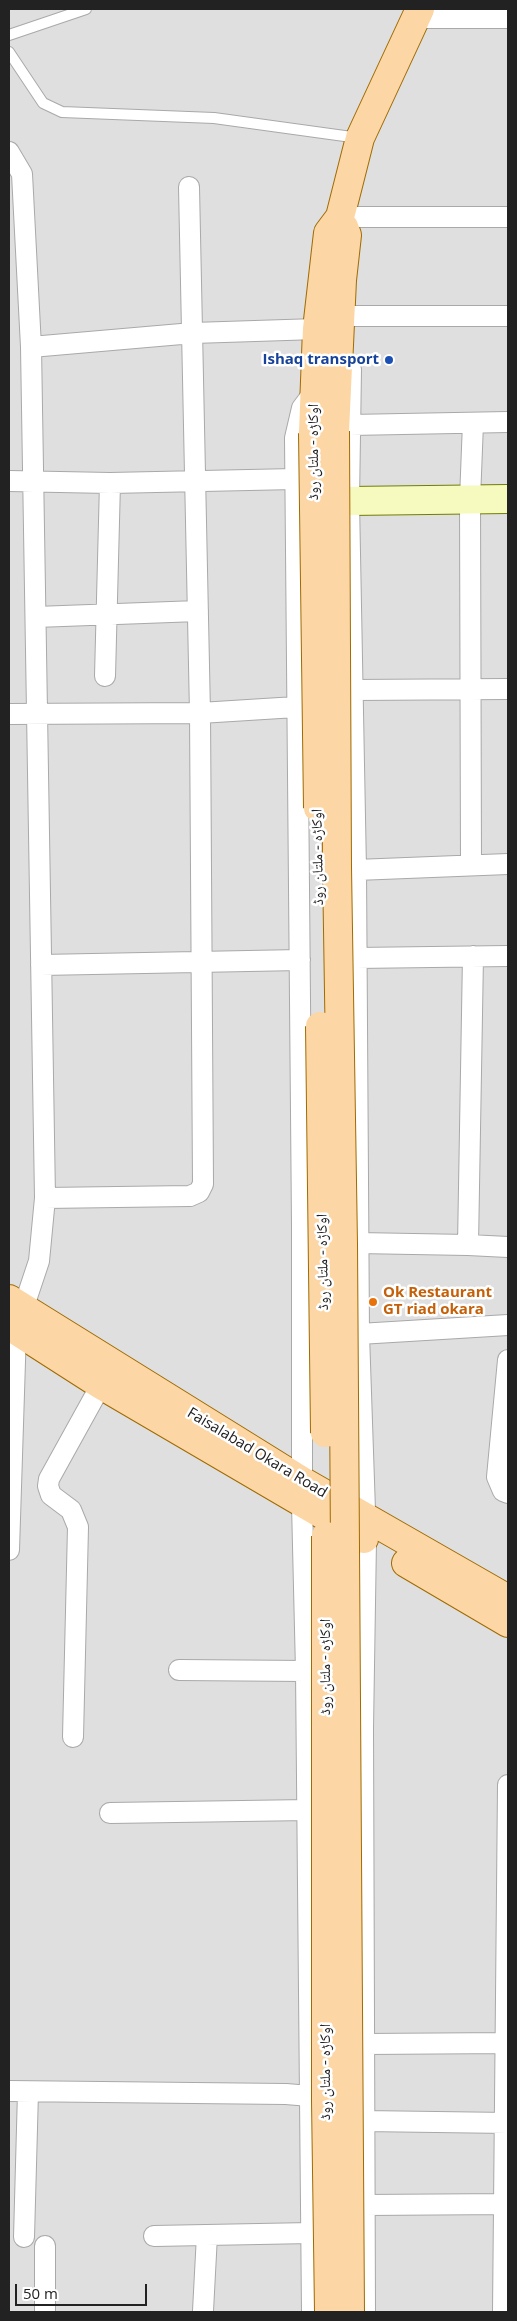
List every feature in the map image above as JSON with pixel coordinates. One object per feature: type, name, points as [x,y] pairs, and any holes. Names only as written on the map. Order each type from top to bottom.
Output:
[{"type":"main road","name":"اوکاڑہ - ملتان روڈ","points":[[350,2312],[343,1254],[333,430],[314,392],[317,329],[328,232],[340,217],[360,138],[418,13]]},
{"type":"main road","name":"اوکاڑہ - ملتان روڈ","points":[[329,2312],[326,2091],[326,1503],[333,430],[342,280],[348,235],[340,217]]},
{"type":"main road","name":"Faisalabad Okara Road","points":[[14,1316],[366,1529],[508,1623]]},
{"type":"main road","name":"Faisalabad Okara Road","points":[[14,1316],[101,1385],[302,1492]]},
{"type":"main road","name":"Faisalabad Okara Road","points":[[366,1529],[508,1599]]},
{"type":"street","points":[[418,13],[508,18]]},
{"type":"street","points":[[9,152],[22,174],[31,347],[45,1198],[39,1261],[14,1316],[9,1550]]},
{"type":"street","points":[[45,1198],[190,1196],[199,1192],[202,1184],[200,713],[189,187]]},
{"type":"street","points":[[340,217],[508,217]]},
{"type":"street","points":[[342,280],[351,316],[333,430],[349,501],[356,870],[359,1334],[366,1529],[363,1728],[365,2312]]},
{"type":"street","points":[[351,316],[508,316]]},
{"type":"street","points":[[31,347],[193,333],[317,329]]},
{"type":"street","points":[[312,2312],[308,1810],[302,1492],[300,960],[295,479],[296,428],[302,408],[314,392]]},
{"type":"street","points":[[333,430],[508,422]]},
{"type":"street","points":[[471,865],[470,499],[473,423]]},
{"type":"street","points":[[9,480],[110,483],[195,479],[295,479]]},
{"type":"street","points":[[106,676],[110,483]]},
{"type":"street","points":[[349,501],[508,499]]},
{"type":"street","points":[[36,616],[198,611]]},
{"type":"street","points":[[352,690],[508,689]]},
{"type":"street","points":[[9,714],[200,713],[296,707]]},
{"type":"street","points":[[356,870],[508,864]]},
{"type":"street","points":[[468,1245],[473,956]]},
{"type":"street","points":[[356,958],[508,956]]},
{"type":"street","points":[[41,965],[300,960]]},
{"type":"street","points":[[358,1243],[508,1247]]},
{"type":"street","points":[[359,1334],[508,1325]]},
{"type":"street","points":[[508,1360],[497,1477],[503,1491],[508,1493]]},
{"type":"street","points":[[73,1737],[78,1527],[70,1510],[51,1495],[48,1486],[49,1479],[101,1385]]},
{"type":"street","points":[[179,1670],[306,1671]]},
{"type":"street","points":[[503,2312],[507,2123],[508,1785]]},
{"type":"street","points":[[110,1813],[308,1810]]},
{"type":"street","points":[[365,2044],[507,2043]]},
{"type":"street","points":[[24,2237],[18,2092],[286,2094],[310,2096]]},
{"type":"street","points":[[364,2121],[507,2123]]},
{"type":"street","points":[[364,2205],[506,2204]]},
{"type":"street","points":[[154,2236],[312,2233]]},
{"type":"street","points":[[203,2311],[207,2235]]},
{"type":"street","points":[[45,2246],[45,2312]]},
{"type":"lane","points":[[9,34],[86,9]]},
{"type":"lane","points":[[9,52],[43,103],[62,112],[214,118],[360,138]]},
{"type":"shaded area","points":[[9,9],[508,9],[508,2312],[9,2312]]},
{"type":"place","name":"Ishaq transport","points":[[389,360]]},
{"type":"place","name":"Ok Restaurant GT riad okara","points":[[373,1302]]}]
